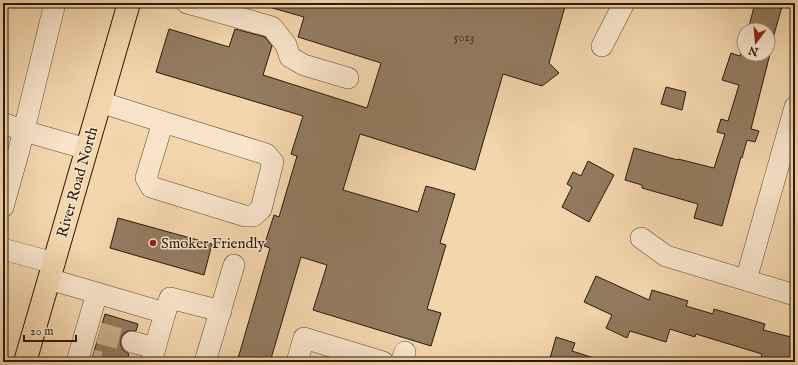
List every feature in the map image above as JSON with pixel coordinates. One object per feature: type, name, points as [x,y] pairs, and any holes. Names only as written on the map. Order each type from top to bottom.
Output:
[{"type":"main road","name":"River Road North","points":[[25,362],[129,3]]},
{"type":"street","points":[[3,207],[24,131],[55,3]]},
{"type":"street","points":[[187,3],[272,27],[286,45],[290,57],[304,65],[348,78]]},
{"type":"street","points":[[602,46],[624,3]]},
{"type":"street","points":[[100,102],[266,154],[273,162],[261,209],[253,216],[245,216],[151,187],[146,178],[163,122]]},
{"type":"street","points":[[746,280],[795,107]]},
{"type":"street","points":[[3,123],[24,131],[87,149]]},
{"type":"street","points":[[641,238],[666,256],[795,295]]},
{"type":"street","points":[[3,249],[97,293],[165,313]]},
{"type":"street","points":[[205,362],[234,265]]},
{"type":"street","points":[[83,359],[93,331],[97,293]]},
{"type":"street","points":[[132,342],[153,355],[170,298],[221,311]]},
{"type":"street","points":[[297,362],[304,338],[383,362]]},
{"type":"building","points":[[270,3],[566,3],[549,63],[559,73],[542,86],[503,74],[475,170],[360,134],[343,190],[418,212],[426,186],[455,194],[440,243],[446,245],[427,309],[441,313],[431,346],[313,310],[327,265],[301,257],[270,362],[237,362],[270,248],[264,246],[274,215],[279,217],[297,156],[291,154],[303,116],[156,72],[169,29],[229,47],[235,29],[265,37],[272,46],[263,75],[367,108],[381,63],[298,37],[304,17],[269,7]]},
{"type":"building","points":[[755,3],[783,3],[776,28],[776,22],[750,22]]},
{"type":"building","points":[[731,53],[736,55],[736,62],[768,62],[751,129],[759,131],[755,142],[747,140],[722,226],[694,218],[698,204],[642,188],[642,185],[625,180],[634,148],[714,168],[725,134],[717,132],[721,119],[728,121],[739,85],[722,80]]},
{"type":"building","points":[[666,87],[686,92],[682,110],[661,104]]},
{"type":"building","points":[[588,161],[614,175],[589,222],[562,207],[572,187],[567,184],[573,172],[581,176]]},
{"type":"building","points":[[118,218],[212,244],[204,275],[110,248]]},
{"type":"building","points":[[596,276],[649,300],[652,290],[688,301],[686,306],[713,314],[714,309],[765,324],[763,330],[795,338],[795,362],[781,362],[761,357],[762,354],[696,334],[695,337],[670,329],[666,342],[630,331],[627,338],[606,328],[612,315],[584,302]]},
{"type":"building","points":[[105,314],[138,324],[136,331],[128,331],[123,334],[121,339],[121,346],[124,351],[129,354],[126,362],[91,362]]},
{"type":"building","points":[[556,337],[575,343],[572,351],[597,359],[597,362],[549,362]]},
{"type":"tunnel","points":[[99,333],[132,342]]},
{"type":"tunnel","points":[[92,360],[100,362]]},
{"type":"place","name":"Smoker Friendly","points":[[153,243]]}]
